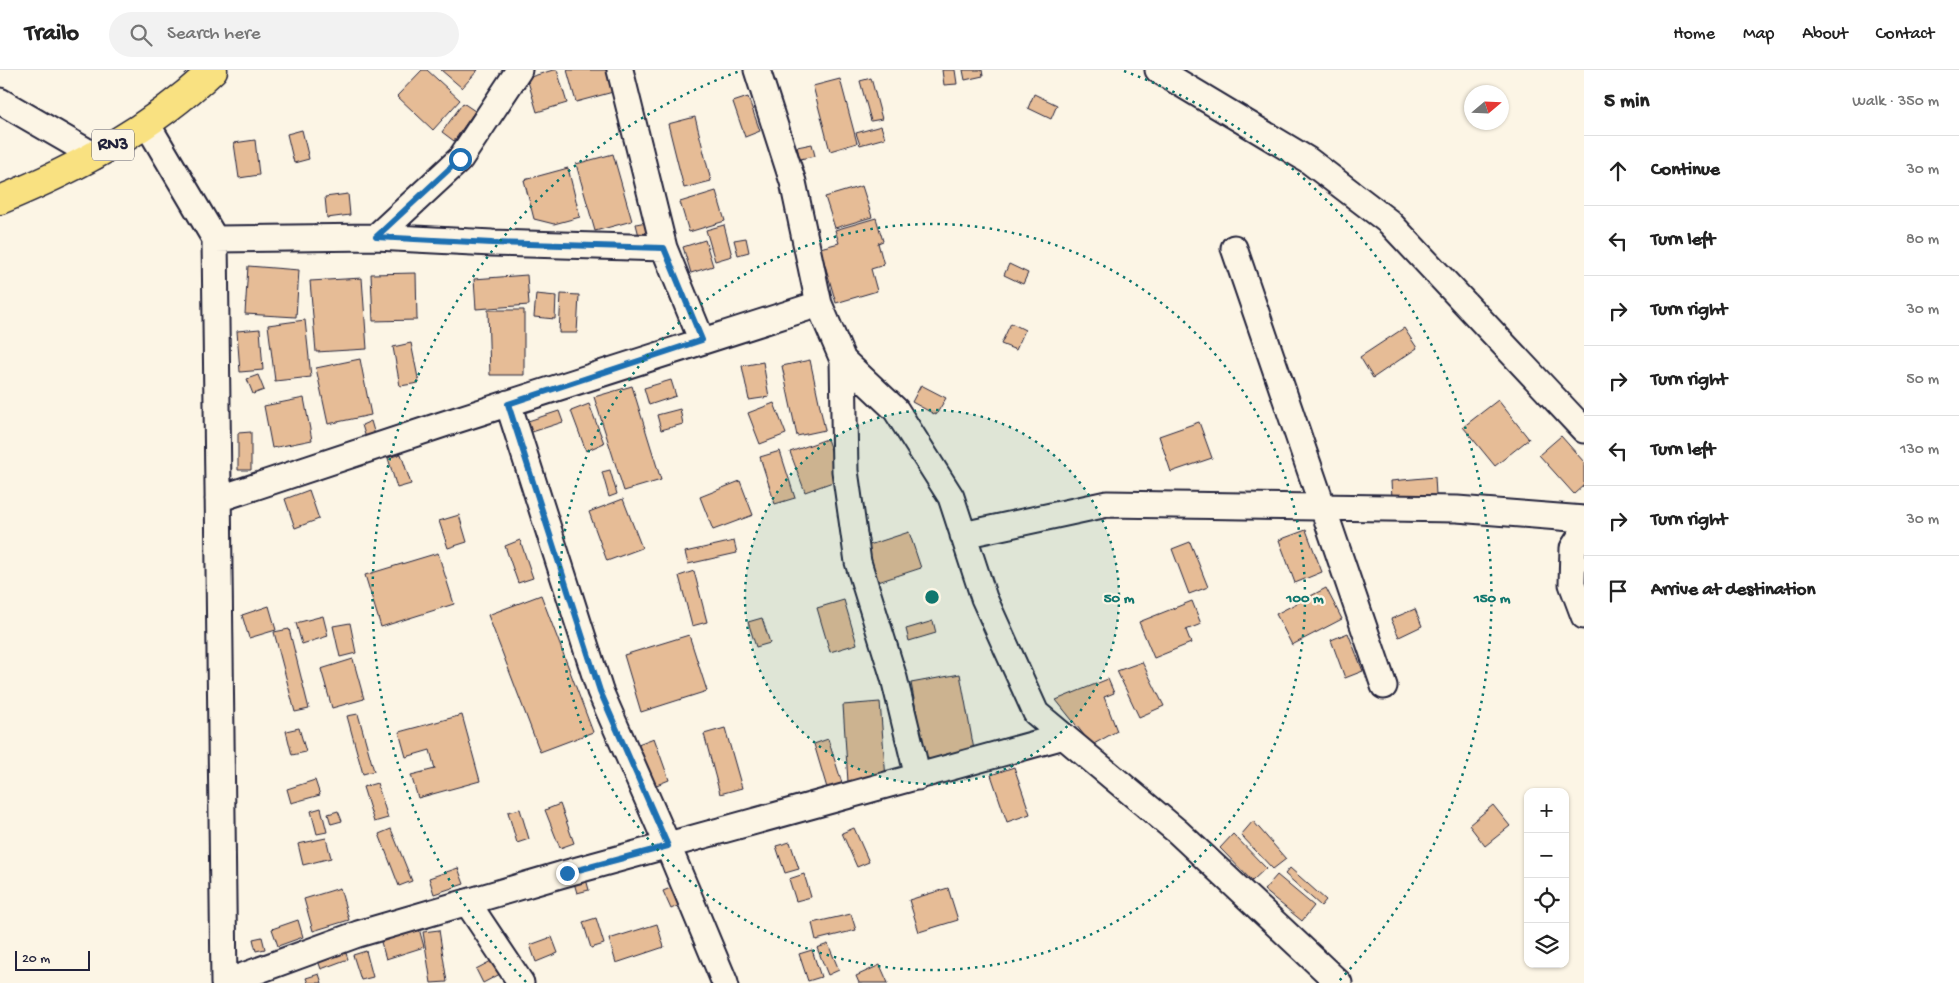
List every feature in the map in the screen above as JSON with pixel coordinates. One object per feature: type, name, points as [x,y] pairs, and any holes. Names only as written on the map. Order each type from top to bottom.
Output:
[{"type":"highway","name":"RN3","points":[[0,200],[39,184],[95,156],[148,124],[213,70]]},
{"type":"street","points":[[376,237],[460,159],[519,70]]},
{"type":"street","points":[[620,70],[664,248],[702,340]]},
{"type":"street","points":[[757,70],[793,182],[819,304],[843,360],[845,471],[858,562],[894,678],[918,777]]},
{"type":"street","points":[[1158,70],[1308,160],[1389,222],[1584,430]]},
{"type":"street","points":[[0,101],[95,156]]},
{"type":"street","points":[[148,124],[215,239],[224,983],[358,934],[466,902],[1064,736]]},
{"type":"street","points":[[215,239],[376,237],[492,243],[664,248]]},
{"type":"street","points":[[1234,248],[1384,686]]},
{"type":"street","points":[[218,499],[702,340],[819,304]]},
{"type":"street","points":[[843,360],[896,410],[951,497],[984,598],[1036,713],[1178,832],[1339,983]]},
{"type":"street","points":[[508,404],[600,691],[668,846],[725,983]]},
{"type":"street","points":[[963,535],[1107,504],[1457,509],[1584,519]]},
{"type":"street","points":[[1584,531],[1573,548],[1572,584],[1584,616]]},
{"type":"street","points":[[466,902],[521,983]]},
{"type":"building","points":[[422,70],[427,70],[460,100],[433,130],[397,96]]},
{"type":"building","points":[[441,70],[478,70],[462,88]]},
{"type":"building","points":[[557,70],[567,103],[537,112],[527,78]]},
{"type":"building","points":[[567,70],[607,70],[613,92],[576,102]]},
{"type":"building","points":[[942,70],[955,70],[957,84],[944,85]]},
{"type":"building","points":[[963,70],[982,70],[983,76],[965,80]]},
{"type":"building","points":[[871,78],[882,119],[871,121],[860,81]]},
{"type":"building","points":[[840,79],[857,143],[830,151],[813,86]]},
{"type":"building","points":[[1034,94],[1057,105],[1051,119],[1028,108]]},
{"type":"building","points":[[748,97],[760,131],[745,137],[733,102]]},
{"type":"building","points":[[463,103],[475,111],[454,141],[442,132]]},
{"type":"building","points":[[695,117],[711,181],[684,188],[668,124]]},
{"type":"building","points":[[881,126],[885,138],[860,145],[856,133]]},
{"type":"building","points":[[302,130],[309,159],[294,163],[287,134]]},
{"type":"building","points":[[255,140],[259,175],[239,178],[234,143]]},
{"type":"building","points":[[812,144],[815,156],[800,159],[797,147]]},
{"type":"building","points":[[613,154],[632,221],[595,231],[576,164]]},
{"type":"building","points":[[568,168],[580,217],[554,224],[534,219],[524,180]]},
{"type":"building","points":[[862,186],[872,217],[835,228],[825,197]]},
{"type":"building","points":[[716,191],[725,221],[689,232],[680,202]]},
{"type":"building","points":[[348,194],[350,215],[327,218],[325,197]]},
{"type":"building","points":[[876,218],[883,241],[878,243],[884,265],[871,269],[877,291],[836,303],[820,248],[839,243],[835,230]]},
{"type":"building","points":[[646,222],[650,238],[640,240],[636,224]]},
{"type":"building","points":[[724,225],[732,256],[715,261],[706,230]]},
{"type":"building","points":[[746,238],[749,252],[738,255],[734,240]]},
{"type":"building","points":[[705,240],[713,266],[691,273],[683,247]]},
{"type":"building","points":[[1009,264],[1028,273],[1023,284],[1004,275]]},
{"type":"building","points":[[248,266],[299,270],[296,317],[245,314]]},
{"type":"building","points":[[416,273],[417,320],[373,321],[371,274]]},
{"type":"building","points":[[527,275],[529,305],[476,309],[474,279]]},
{"type":"building","points":[[362,278],[367,349],[316,352],[310,281]]},
{"type":"building","points":[[536,294],[556,296],[555,319],[534,317]]},
{"type":"building","points":[[561,294],[579,295],[577,333],[559,333]]},
{"type":"building","points":[[488,310],[524,310],[524,375],[490,375]]},
{"type":"building","points":[[305,320],[311,377],[275,381],[268,325]]},
{"type":"building","points":[[1011,323],[1025,330],[1016,350],[1001,344]]},
{"type":"building","points":[[1404,328],[1417,348],[1373,378],[1360,357]]},
{"type":"building","points":[[260,329],[263,370],[240,372],[237,331]]},
{"type":"building","points":[[411,343],[419,383],[400,386],[393,347]]},
{"type":"building","points":[[360,359],[371,415],[328,424],[316,368]]},
{"type":"building","points":[[810,360],[825,430],[797,436],[782,366]]},
{"type":"building","points":[[763,362],[769,397],[749,400],[742,366]]},
{"type":"building","points":[[258,375],[264,390],[253,394],[247,379]]},
{"type":"building","points":[[671,380],[676,396],[649,405],[644,388]]},
{"type":"building","points":[[921,385],[946,398],[936,415],[912,402]]},
{"type":"building","points":[[632,386],[661,480],[624,491],[594,397]]},
{"type":"building","points":[[304,398],[312,440],[272,448],[264,406]]},
{"type":"building","points":[[1498,400],[1529,439],[1495,466],[1463,427]]},
{"type":"building","points":[[774,403],[786,434],[760,444],[748,413]]},
{"type":"building","points":[[589,404],[604,443],[586,451],[571,411]]},
{"type":"building","points":[[680,409],[683,424],[661,430],[657,415]]},
{"type":"building","points":[[559,411],[563,422],[529,433],[525,422]]},
{"type":"building","points":[[371,421],[375,435],[366,438],[362,425]]},
{"type":"building","points":[[1199,422],[1212,458],[1171,472],[1159,436]]},
{"type":"building","points":[[251,432],[251,470],[238,470],[238,433]]},
{"type":"building","points":[[1561,436],[1584,462],[1584,485],[1574,494],[1539,455]]},
{"type":"building","points":[[827,439],[841,479],[805,492],[790,452]]},
{"type":"building","points":[[780,451],[795,498],[775,504],[760,457]]},
{"type":"building","points":[[401,454],[411,484],[397,488],[388,458]]},
{"type":"building","points":[[610,470],[617,494],[609,497],[602,472]]},
{"type":"building","points":[[1435,477],[1436,495],[1392,498],[1391,481]]},
{"type":"building","points":[[740,481],[753,515],[713,530],[700,497]]},
{"type":"building","points":[[309,490],[319,519],[295,528],[285,499]]},
{"type":"building","points":[[623,499],[642,548],[607,561],[589,512]]},
{"type":"building","points":[[459,515],[467,542],[448,548],[439,521]]},
{"type":"building","points":[[1306,530],[1322,572],[1295,583],[1279,540]]},
{"type":"building","points":[[909,532],[921,568],[872,584],[860,548]]},
{"type":"building","points":[[520,540],[533,578],[518,583],[505,546]]},
{"type":"building","points":[[734,541],[737,553],[688,564],[685,552]]},
{"type":"building","points":[[1190,542],[1208,587],[1189,594],[1172,549]]},
{"type":"building","points":[[438,553],[454,604],[381,627],[365,575]]},
{"type":"building","points":[[694,571],[707,622],[692,626],[679,576]]},
{"type":"building","points":[[1326,588],[1342,619],[1292,645],[1276,614]]},
{"type":"building","points":[[541,595],[593,732],[540,752],[488,615]]},
{"type":"building","points":[[844,600],[857,644],[830,652],[817,608]]},
{"type":"building","points":[[1192,601],[1201,624],[1186,630],[1191,643],[1154,658],[1139,622]]},
{"type":"building","points":[[269,606],[276,630],[249,638],[242,615]]},
{"type":"building","points":[[1415,609],[1422,626],[1399,637],[1391,619]]},
{"type":"building","points":[[323,616],[328,636],[302,644],[296,623]]},
{"type":"building","points":[[762,618],[770,643],[756,647],[748,622]]},
{"type":"building","points":[[933,621],[936,633],[909,641],[906,629]]},
{"type":"building","points":[[350,623],[356,653],[340,657],[333,626]]},
{"type":"building","points":[[289,629],[309,709],[295,712],[274,632]]},
{"type":"building","points":[[1348,633],[1363,671],[1345,678],[1331,640]]},
{"type":"building","points":[[689,635],[707,691],[641,712],[624,655]]},
{"type":"building","points":[[353,659],[364,699],[332,708],[321,669]]},
{"type":"building","points":[[1142,662],[1164,706],[1139,717],[1117,671]]},
{"type":"building","points":[[960,674],[975,755],[926,764],[911,683]]},
{"type":"building","points":[[1108,679],[1114,693],[1104,697],[1117,731],[1092,745],[1056,700]]},
{"type":"building","points":[[880,702],[886,779],[848,782],[843,705]]},
{"type":"building","points":[[358,714],[374,771],[363,774],[347,716]]},
{"type":"building","points":[[462,715],[480,781],[418,798],[411,775],[435,769],[430,750],[406,757],[399,732]]},
{"type":"building","points":[[299,728],[306,752],[292,755],[286,731]]},
{"type":"building","points":[[725,728],[742,788],[720,794],[704,734]]},
{"type":"building","points":[[654,738],[669,780],[654,786],[638,744]]},
{"type":"building","points":[[828,739],[842,783],[827,788],[814,744]]},
{"type":"building","points":[[1014,767],[1030,814],[1007,822],[991,775]]},
{"type":"building","points":[[315,780],[320,795],[291,803],[287,789]]},
{"type":"building","points":[[377,783],[388,818],[374,822],[363,787]]},
{"type":"building","points":[[560,804],[574,843],[560,848],[545,810]]},
{"type":"building","points":[[1493,805],[1510,826],[1485,846],[1469,825]]},
{"type":"building","points":[[321,808],[327,832],[317,834],[311,811]]},
{"type":"building","points":[[520,809],[529,839],[517,843],[508,812]]},
{"type":"building","points":[[338,811],[342,821],[331,824],[328,814]]},
{"type":"building","points":[[1253,821],[1286,859],[1273,869],[1241,835]]},
{"type":"building","points":[[854,828],[869,862],[857,867],[842,833]]},
{"type":"building","points":[[391,829],[412,881],[399,886],[379,834]]},
{"type":"building","points":[[1233,834],[1266,868],[1252,881],[1220,848]]},
{"type":"building","points":[[326,838],[331,858],[303,865],[298,844]]},
{"type":"building","points":[[790,842],[799,869],[785,873],[776,846]]},
{"type":"building","points":[[458,868],[464,884],[434,894],[429,878]]},
{"type":"building","points":[[1290,868],[1326,900],[1321,906],[1285,874]]},
{"type":"building","points":[[804,874],[811,897],[796,901],[789,879]]},
{"type":"building","points":[[1277,875],[1314,906],[1302,921],[1264,890]]},
{"type":"building","points":[[586,879],[589,890],[577,893],[574,883]]},
{"type":"building","points":[[678,885],[686,902],[671,909],[663,891]]},
{"type":"building","points":[[340,888],[349,920],[313,931],[304,899]]},
{"type":"building","points":[[948,888],[958,920],[919,932],[909,900]]},
{"type":"building","points":[[851,914],[856,930],[816,940],[812,923]]},
{"type":"building","points":[[596,918],[604,944],[591,948],[583,922]]},
{"type":"building","points":[[298,920],[303,937],[278,946],[272,929]]},
{"type":"building","points":[[417,921],[424,947],[386,959],[378,932]]},
{"type":"building","points":[[657,924],[664,947],[616,963],[609,939]]},
{"type":"building","points":[[439,930],[447,982],[431,983],[423,932]]},
{"type":"building","points":[[262,937],[265,949],[256,951],[253,939]]},
{"type":"building","points":[[552,937],[558,953],[536,962],[530,945]]},
{"type":"building","points":[[828,944],[839,970],[828,975],[817,948]]},
{"type":"building","points":[[343,945],[348,959],[321,969],[316,955]]},
{"type":"building","points":[[812,950],[821,977],[808,981],[799,954]]},
{"type":"building","points":[[366,951],[373,977],[361,980],[353,955]]},
{"type":"building","points":[[493,960],[500,974],[483,983],[476,969]]},
{"type":"building","points":[[880,965],[888,983],[859,983],[856,976]]},
{"type":"building","points":[[319,974],[322,983],[308,983],[306,978]]},
{"type":"route","points":[[460,159],[376,237],[492,243],[664,248],[702,340],[508,404],[600,691],[668,846],[567,873]]}]
